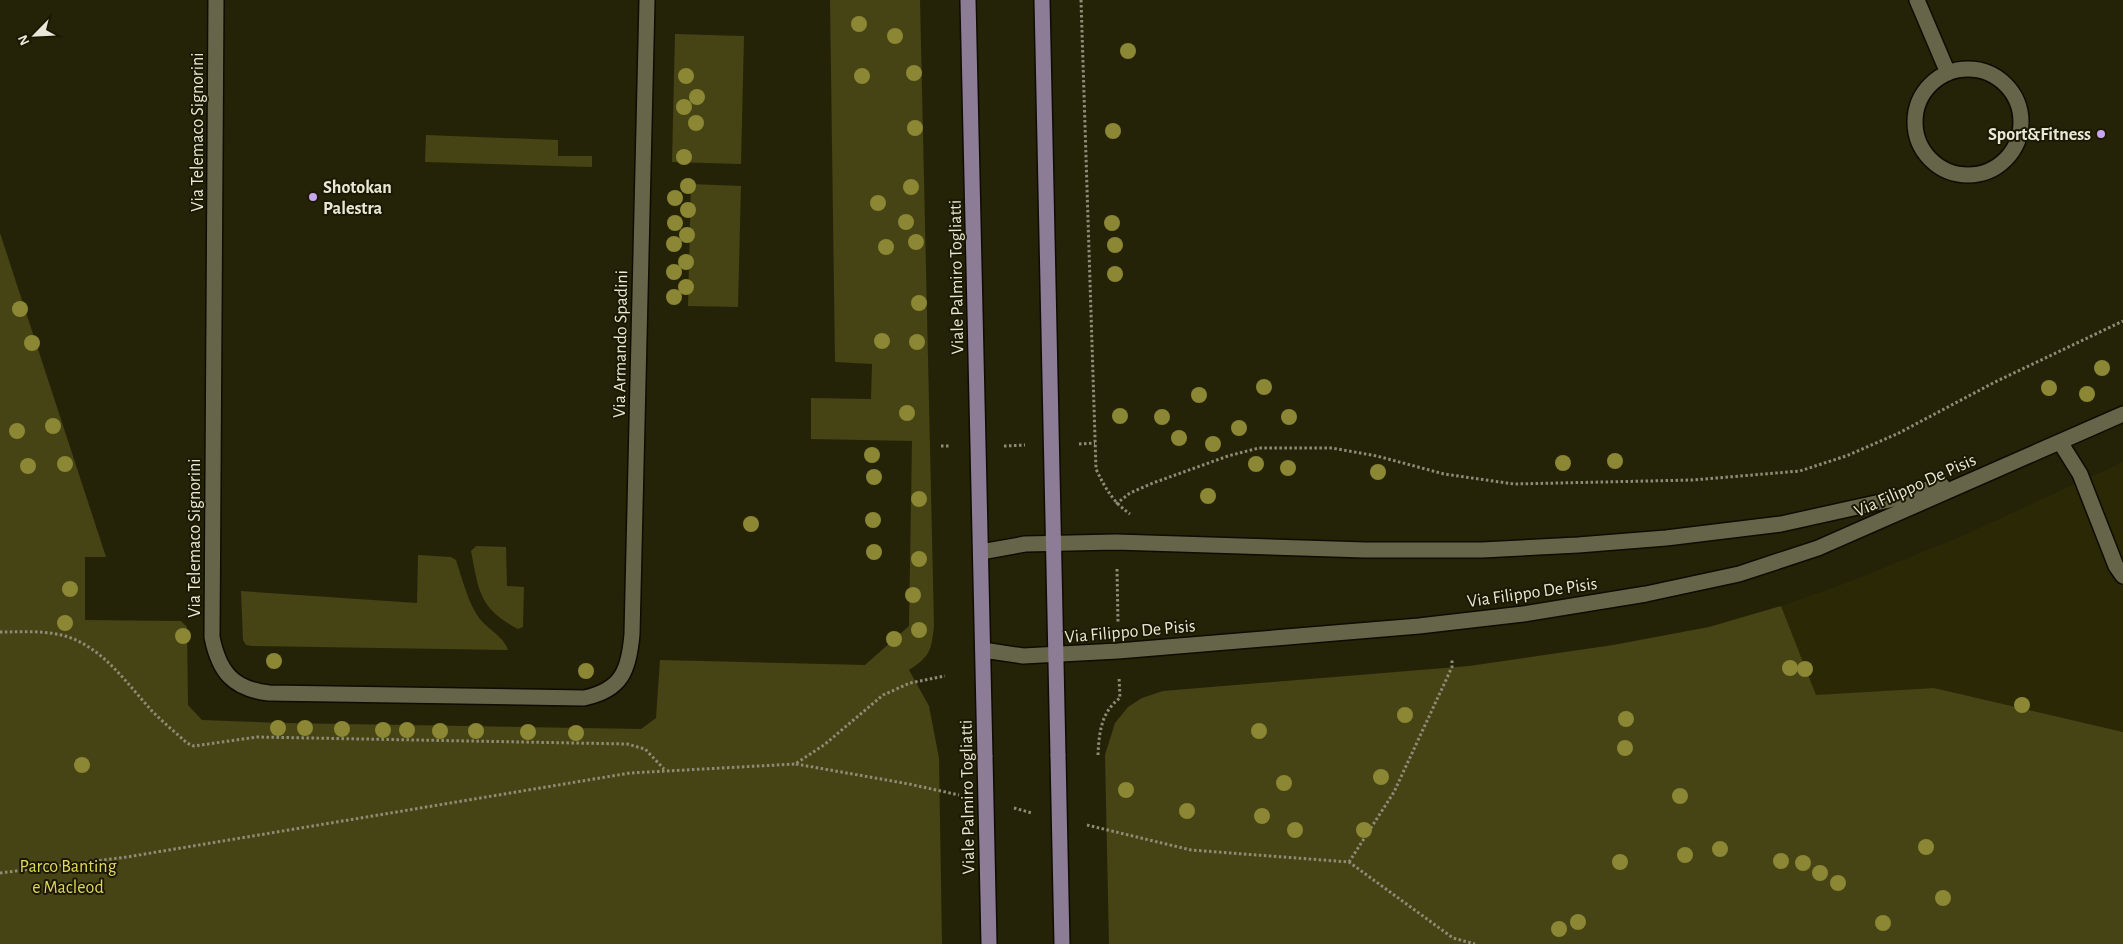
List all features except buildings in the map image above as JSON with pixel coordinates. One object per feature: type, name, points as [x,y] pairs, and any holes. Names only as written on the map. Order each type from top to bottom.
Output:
[{"type":"main road","name":"Viale Palmiro Togliatti","points":[[968,0],[989,944]]},
{"type":"main road","points":[[1042,0],[1062,944]]},
{"type":"street","name":"Via Telemaco Signorini","points":[[216,0],[212,637],[220,666],[243,687],[257,692],[286,694],[584,698],[607,690],[616,684]]},
{"type":"street","name":"Via Armando Spadini","points":[[616,684],[628,665],[632,634],[647,0]]},
{"type":"street","points":[[1917,0],[1948,73]]},
{"type":"street","points":[[1964,69],[1981,71],[1997,78],[2010,89],[2018,104],[2021,121],[2019,138],[2000,166],[1985,173],[1969,175],[1946,170],[1926,155],[1918,141],[1915,125],[1917,109],[1923,94],[1934,82],[1948,73],[1964,69]]},
{"type":"street","name":"Via Filippo De Pisis","points":[[1056,656],[1419,626],[1523,614],[1646,594],[1739,574],[1818,548],[2123,414]]},
{"type":"street","points":[[2060,442],[2080,474],[2116,566],[2123,576]]},
{"type":"street","name":"Via Filippo De Pisis","points":[[1053,543],[1116,542],[1365,550],[1482,550],[1666,538],[1781,524],[1886,501],[1992,471]]},
{"type":"street","points":[[981,552],[1004,547],[1053,543]]},
{"type":"street","points":[[983,650],[1023,656],[1056,656]]},
{"type":"path","points":[[1082,0],[1096,469],[1104,487],[1116,504],[1137,517]]},
{"type":"path","points":[[1116,504],[1130,493],[1153,483],[1228,456],[1259,448],[1332,448],[1377,456],[1444,474],[1514,484],[1693,480],[1800,471],[1846,456],[1897,434],[1995,382],[2123,321]]},
{"type":"path","points":[[941,446],[1095,443]]},
{"type":"path","points":[[1098,755],[1103,718],[1110,706],[1120,698],[1116,504]]},
{"type":"path","points":[[0,632],[40,632],[64,636],[86,644],[105,659],[154,713],[187,743],[194,746],[257,737],[628,744],[645,749],[665,770]]},
{"type":"path","points":[[1349,862],[1394,792],[1452,666],[1452,658]]},
{"type":"path","points":[[795,764],[824,745],[882,695],[910,683],[944,676]]},
{"type":"path","points":[[0,873],[127,857],[630,773],[665,770],[795,764],[909,784],[965,797]]},
{"type":"path","points":[[1012,808],[1040,814]]},
{"type":"path","points":[[1077,823],[1191,850],[1349,862],[1453,938],[1475,944]]},
{"type":"shaded area","points":[[2123,462],[2123,732],[1934,688],[1816,696],[1781,606],[1846,583],[1960,537]]},
{"type":"green space","name":"Parco Banting e Macleod","points":[[830,0],[920,0],[934,626],[932,642],[928,652],[921,661],[909,670],[929,706],[939,758],[942,944],[0,944],[0,233],[106,557],[85,557],[85,620],[181,621],[187,627],[188,705],[202,720],[641,729],[656,718],[660,660],[865,665],[909,626],[912,441],[811,439],[811,398],[871,399],[872,364],[835,362]]},
{"type":"green space","points":[[675,34],[744,36],[741,164],[672,162]]},
{"type":"green space","points":[[426,135],[558,140],[558,156],[592,156],[592,167],[425,162]]},
{"type":"green space","points":[[691,184],[741,186],[738,307],[688,306]]},
{"type":"green space","points":[[476,546],[506,547],[507,586],[524,587],[523,627],[518,629],[495,614],[483,598],[476,578],[471,551]]},
{"type":"green space","points":[[418,555],[451,557],[456,560],[473,609],[481,620],[499,636],[508,650],[252,646],[246,645],[243,640],[241,591],[417,603]]},
{"type":"green space","points":[[1781,606],[1816,695],[1934,688],[2123,732],[2123,944],[1109,944],[1105,755],[1115,723],[1128,707],[1142,698],[1163,691],[1469,666],[1613,645],[1709,627]]},
{"type":"place","name":"Sport&Fitness","points":[[2101,134]]},
{"type":"place","name":"Shotokan Palestra","points":[[313,197]]}]
